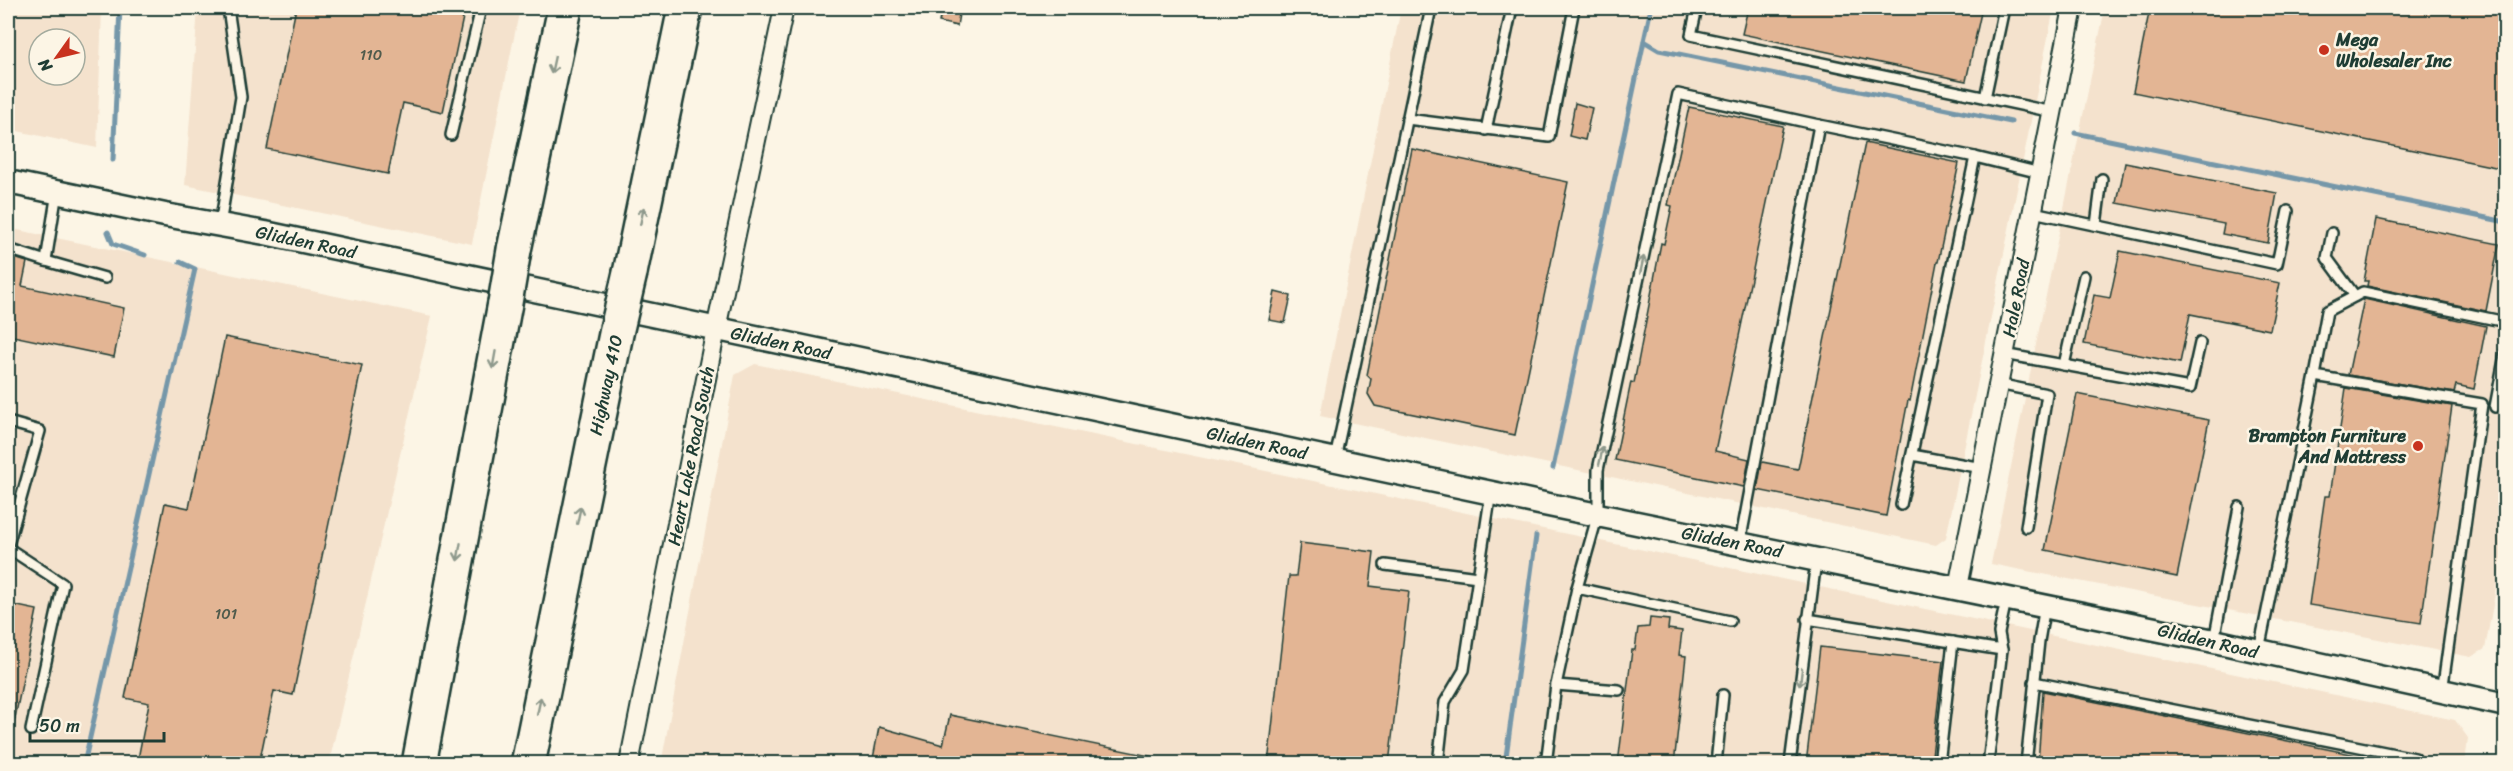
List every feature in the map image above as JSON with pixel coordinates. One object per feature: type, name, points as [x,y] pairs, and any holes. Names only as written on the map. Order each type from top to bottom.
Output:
[{"type":"highway","points":[[419,764],[514,250],[565,8]]},
{"type":"highway","name":"Highway 410","points":[[528,764],[685,8]]},
{"type":"street","name":"Heart Lake Road South","points":[[629,764],[716,329],[784,8]]},
{"type":"street","name":"Hale Road","points":[[1958,588],[2073,8]]},
{"type":"street","name":"Glidden Road","points":[[8,182],[2214,641],[2505,705]]},
{"type":"lane","points":[[220,225],[241,96],[228,8]]},
{"type":"lane","points":[[451,135],[481,8]]},
{"type":"lane","points":[[1335,459],[1431,8]]},
{"type":"lane","points":[[1486,130],[1512,8]]},
{"type":"lane","points":[[1407,119],[1549,137],[1574,8]]},
{"type":"lane","points":[[1697,8],[1691,35],[2053,112]]},
{"type":"lane","points":[[1985,98],[2004,8]]},
{"type":"lane","points":[[1546,764],[1556,685],[1577,588],[1598,514],[1598,470],[1678,94],[1976,157],[2040,173]]},
{"type":"lane","points":[[1740,543],[1819,125]]},
{"type":"lane","points":[[1901,505],[1976,157]]},
{"type":"lane","points":[[2096,225],[2102,179]]},
{"type":"lane","points":[[46,261],[57,192]]},
{"type":"lane","points":[[2033,212],[2277,264],[2288,211]]},
{"type":"lane","points":[[2332,232],[2327,258],[2355,296]]},
{"type":"lane","points":[[8,249],[105,278]]},
{"type":"lane","points":[[2064,365],[2084,276]]},
{"type":"lane","points":[[2258,652],[2327,311],[2363,292],[2505,322]]},
{"type":"lane","points":[[2004,354],[2190,388],[2200,343]]},
{"type":"lane","points":[[2495,407],[2505,349]]},
{"type":"lane","points":[[2315,376],[2505,409]]},
{"type":"lane","points":[[1998,384],[2047,394],[2026,528]]},
{"type":"lane","points":[[2442,692],[2482,404]]},
{"type":"lane","points":[[8,422],[39,430],[8,546],[63,584],[31,730]]},
{"type":"lane","points":[[1912,455],[1982,468]]},
{"type":"lane","points":[[1438,764],[1445,702],[1464,670],[1491,492]]},
{"type":"lane","points":[[2214,641],[2239,507]]},
{"type":"lane","points":[[1790,764],[1816,559]]},
{"type":"lane","points":[[1385,565],[1478,577]]},
{"type":"lane","points":[[1577,588],[1730,621]]},
{"type":"lane","points":[[1988,764],[2002,650],[1999,633],[2006,598]]},
{"type":"lane","points":[[2026,764],[2034,682],[2045,606]]},
{"type":"lane","points":[[1808,619],[2002,650]]},
{"type":"lane","points":[[1939,764],[1953,642]]},
{"type":"lane","points":[[2034,682],[2415,758],[2417,764]]},
{"type":"lane","points":[[1556,685],[1619,690]]},
{"type":"lane","points":[[1716,764],[1723,695]]},
{"type":"shaded area","points":[[8,8],[102,8],[97,148],[8,129]]},
{"type":"shaded area","points":[[198,8],[520,8],[472,244],[185,185]]},
{"type":"shaded area","points":[[1401,8],[2054,8],[1946,538],[1936,545],[1320,416]]},
{"type":"shaded area","points":[[2105,8],[2505,8],[2506,533],[2485,649],[2471,657],[1991,564]]},
{"type":"shaded area","points":[[8,228],[432,316],[329,763],[8,763]]},
{"type":"shaded area","points":[[755,364],[2455,720],[2468,738],[2465,764],[661,764],[735,375]]},
{"type":"building","points":[[296,8],[465,8],[443,112],[403,103],[388,174],[267,149]]},
{"type":"building","points":[[942,8],[960,8],[957,26],[939,22]]},
{"type":"building","points":[[1748,8],[1982,8],[1966,81],[1742,34]]},
{"type":"building","name":"Mega Wholesaler Inc","points":[[2150,8],[2505,8],[2505,169],[2133,92]]},
{"type":"building","points":[[1575,103],[1592,108],[1585,140],[1569,136]]},
{"type":"building","points":[[1689,107],[1783,126],[1715,451],[1749,459],[1744,487],[1615,460],[1631,382],[1634,383],[1661,243],[1664,244],[1672,206],[1668,205]]},
{"type":"building","points":[[1865,143],[1959,163],[1910,401],[1908,400],[1886,516],[1757,490],[1762,462],[1798,469]]},
{"type":"building","points":[[1412,149],[1568,182],[1515,435],[1375,406],[1368,394],[1371,379],[1367,375]]},
{"type":"building","points":[[2125,163],[2277,193],[2268,243],[2222,234],[2224,224],[2117,203]]},
{"type":"building","points":[[2376,219],[2499,244],[2486,311],[2367,286],[2368,281],[2364,281]]},
{"type":"building","points":[[2120,251],[2280,283],[2270,330],[2190,314],[2180,363],[2084,344],[2094,295],[2110,298]]},
{"type":"building","points":[[8,256],[27,262],[22,286],[124,308],[114,357],[8,335]]},
{"type":"building","points":[[1275,292],[1291,296],[1285,323],[1269,320]]},
{"type":"building","points":[[2364,299],[2486,326],[2474,389],[2456,385],[2454,393],[2348,375]]},
{"type":"building","points":[[225,337],[362,365],[293,695],[274,691],[259,764],[137,764],[149,703],[125,698],[165,503],[189,508]]},
{"type":"building","points":[[2346,388],[2452,406],[2421,623],[2309,605],[2325,496],[2330,496]]},
{"type":"building","points":[[2077,394],[2209,420],[2177,577],[2045,550]]},
{"type":"building","points":[[1300,543],[1374,552],[1370,586],[1409,591],[1389,764],[1268,764],[1289,576],[1296,576]]},
{"type":"building","points":[[8,604],[37,610],[14,723],[8,723]]},
{"type":"building","points":[[1650,618],[1669,620],[1668,629],[1682,631],[1679,655],[1686,656],[1674,764],[1618,764],[1632,650],[1635,650],[1638,628],[1649,627]]},
{"type":"building","points":[[1820,647],[1943,661],[1931,764],[1806,764]]},
{"type":"building","points":[[2043,691],[2366,757],[2366,764],[2038,764]]},
{"type":"building","points":[[950,715],[1155,757],[1155,764],[872,764],[879,727],[943,745]]},
{"type":"waterway","points":[[113,160],[120,8]]},
{"type":"waterway","points":[[1553,468],[1651,8]]},
{"type":"waterway","points":[[1644,41],[1659,50],[2011,122]]},
{"type":"waterway","points":[[2075,133],[2506,222]]},
{"type":"waterway","points":[[108,232],[113,244],[145,255]]},
{"type":"waterway","points":[[84,764],[195,269],[180,262]]},
{"type":"waterway","points":[[1505,764],[1536,536]]},
{"type":"place","name":"Mega Wholesaler Inc","points":[[2324,50]]},
{"type":"place","name":"Brampton Furniture And Mattress","points":[[2418,446]]}]
